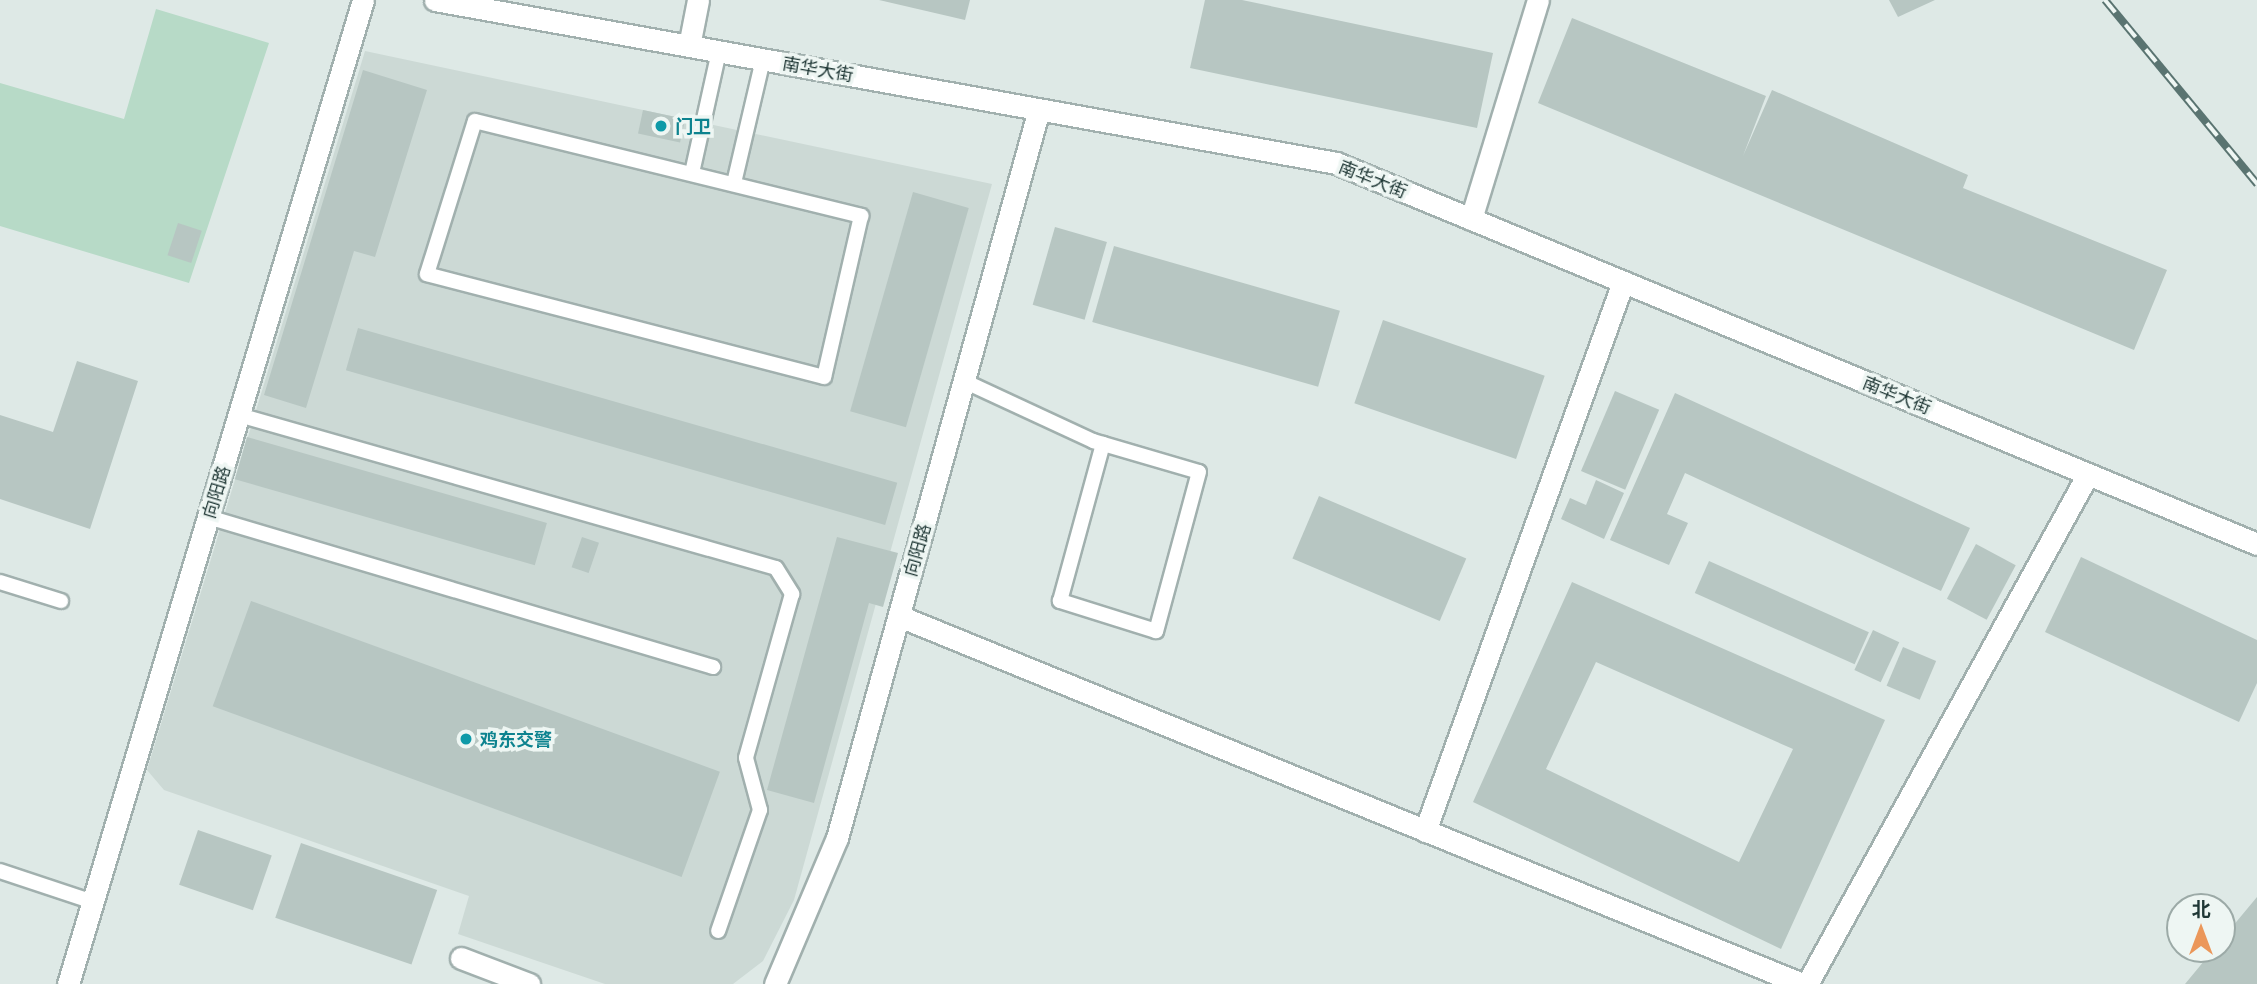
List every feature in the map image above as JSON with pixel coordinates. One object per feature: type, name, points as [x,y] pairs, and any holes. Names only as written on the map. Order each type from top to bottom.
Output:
[{"type":"street","name":"向阳路","points":[[68,984],[363,0]]},
{"type":"street","name":"南华大街","points":[[435,0],[1336,163],[2257,544]]},
{"type":"street","points":[[689,46],[698,0]]},
{"type":"street","points":[[1471,219],[1538,0]]},
{"type":"street","name":"向阳路","points":[[775,984],[837,838],[1039,109]]},
{"type":"street","points":[[1425,831],[1623,282]]},
{"type":"street","points":[[899,616],[1805,984],[2088,474]]},
{"type":"street","points":[[461,958],[528,984]]},
{"type":"lane","points":[[692,173],[719,51]]},
{"type":"lane","points":[[734,183],[763,59]]},
{"type":"lane","points":[[475,121],[734,183],[861,216],[824,377],[427,274],[475,121]]},
{"type":"lane","points":[[964,381],[1103,444],[1199,472],[1156,631],[1059,601],[1103,444]]},
{"type":"lane","points":[[239,415],[776,568],[792,594],[746,758],[760,810],[718,931]]},
{"type":"lane","points":[[208,517],[713,667]]},
{"type":"lane","points":[[0,583],[61,601]]},
{"type":"lane","points":[[0,871],[93,902]]},
{"type":"shaded area","points":[[365,51],[992,184],[794,900],[763,961],[733,984],[605,984],[458,934],[469,896],[164,790],[147,770]]},
{"type":"green space","points":[[156,9],[269,43],[189,283],[0,226],[0,83],[124,119]]},
{"type":"building","points":[[879,0],[970,0],[965,20]]},
{"type":"building","points":[[1205,0],[1242,0],[1493,53],[1477,128],[1190,68]]},
{"type":"building","points":[[1889,0],[1935,0],[1898,17]]},
{"type":"building","points":[[1572,18],[1766,96],[1743,156],[1772,90],[1968,175],[1963,188],[2167,270],[2134,350],[1538,103]]},
{"type":"building","points":[[363,70],[427,90],[375,257],[354,251],[306,408],[264,395]]},
{"type":"building","name":"门卫","points":[[643,110],[685,119],[680,142],[638,133]]},
{"type":"building","points":[[913,192],[969,208],[906,427],[850,411]]},
{"type":"building","points":[[178,223],[202,231],[191,263],[167,255]]},
{"type":"building","points":[[1055,227],[1107,242],[1085,320],[1033,305]]},
{"type":"building","points":[[1114,246],[1340,311],[1318,387],[1092,322]]},
{"type":"building","points":[[1383,320],[1545,376],[1516,459],[1354,403]]},
{"type":"building","points":[[358,328],[897,483],[885,525],[346,370]]},
{"type":"building","points":[[77,361],[138,381],[90,529],[0,499],[0,415],[53,432]]},
{"type":"building","points":[[1615,391],[1659,410],[1625,490],[1581,471]]},
{"type":"building","points":[[1675,393],[1970,528],[1941,591],[1685,473],[1667,514],[1688,523],[1669,565],[1610,540]]},
{"type":"building","points":[[247,437],[547,523],[535,565],[235,479]]},
{"type":"building","points":[[1596,480],[1624,493],[1604,539],[1561,519],[1570,498],[1586,505]]},
{"type":"building","points":[[1319,496],[1466,559],[1440,621],[1292,559]]},
{"type":"building","points":[[582,537],[599,543],[589,573],[572,567]]},
{"type":"building","points":[[837,537],[898,553],[883,607],[869,603],[814,803],[767,790]]},
{"type":"building","points":[[1976,544],[2016,565],[1987,620],[1947,599]]},
{"type":"building","points":[[2081,557],[2257,640],[2257,683],[2239,722],[2045,632]]},
{"type":"building","points":[[1709,561],[1869,632],[1855,664],[1695,593]]},
{"type":"building","points":[[1572,582],[1885,720],[1781,949],[1473,802]],"holes":[[[1596,662],[1793,749],[1739,862],[1546,769]]]},
{"type":"building","name":"鸡东交警","points":[[251,601],[720,772],[682,877],[213,706]]},
{"type":"building","points":[[1873,630],[1899,642],[1881,682],[1854,670]]},
{"type":"building","points":[[1903,647],[1936,661],[1920,700],[1887,686]]},
{"type":"building","points":[[198,830],[272,855],[253,910],[179,885]]},
{"type":"building","points":[[301,843],[437,890],[411,965],[275,918]]},
{"type":"building","points":[[2257,897],[2257,984],[2185,984],[2202,963],[2236,963],[2236,922]]},
{"type":"railway","points":[[2105,0],[2257,184]]},
{"type":"place","name":"门卫","points":[[661,126]]},
{"type":"place","name":"鸡东交警","points":[[466,739]]}]
